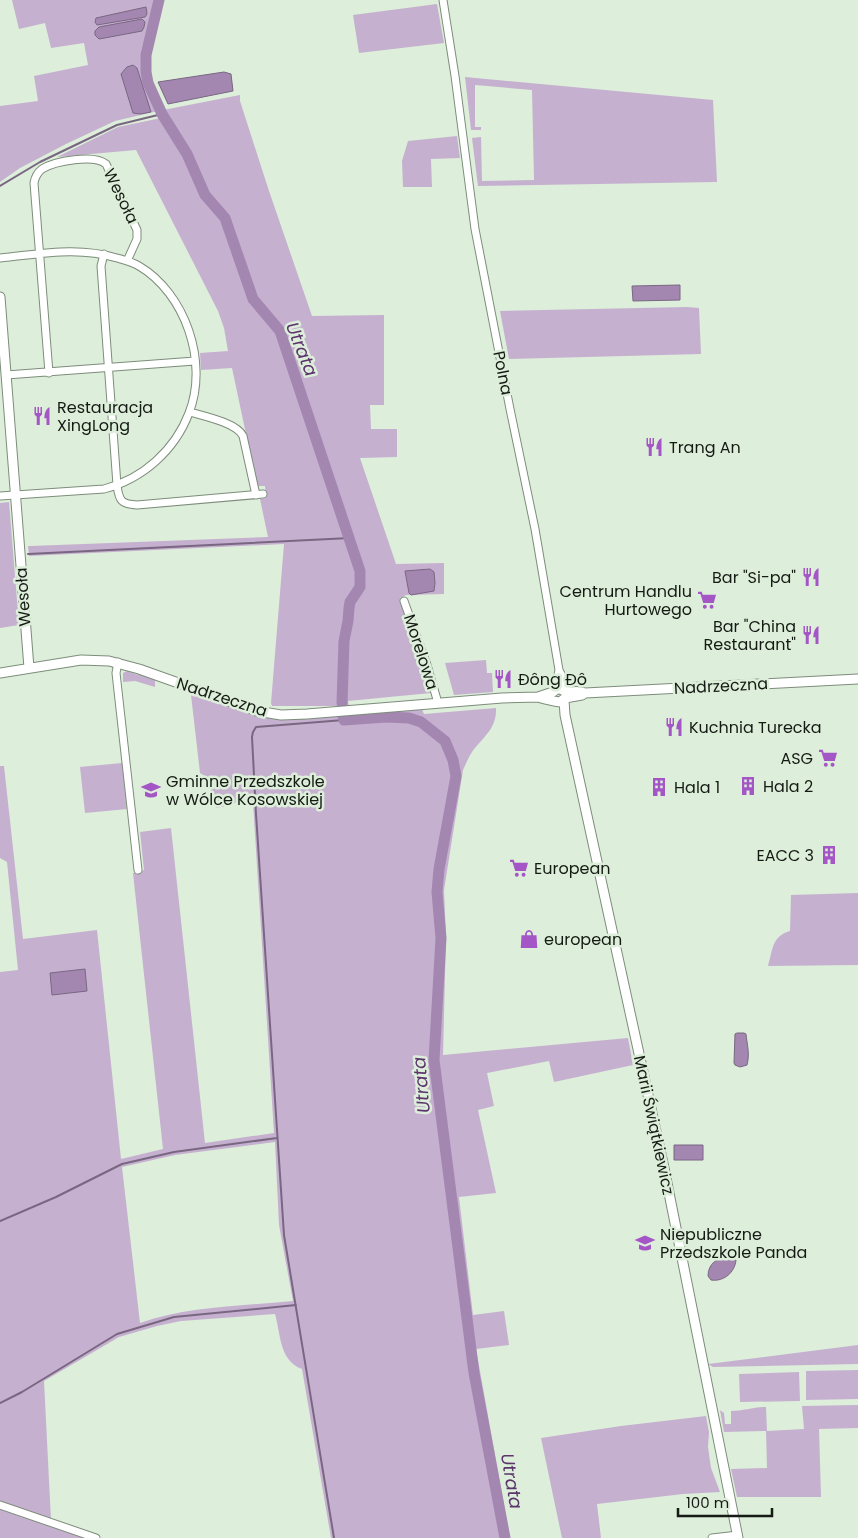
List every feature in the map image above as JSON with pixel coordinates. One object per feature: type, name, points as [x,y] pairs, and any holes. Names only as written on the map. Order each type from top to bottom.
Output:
[{"type":"street","name":"Polna","points":[[443,0],[478,247],[535,529],[559,670],[562,676],[559,695]]},
{"type":"street","name":"Wesoła","points":[[49,373],[34,183],[37,174],[41,170],[57,163],[96,159],[106,164],[138,230],[137,239],[127,261]]},
{"type":"street","points":[[0,258],[75,251],[104,254],[138,265],[153,276],[169,292],[177,304],[185,319],[192,341],[195,361],[195,384],[190,412],[174,442],[160,458],[142,472],[117,485],[104,489],[0,496]]},
{"type":"street","points":[[104,254],[101,266],[117,485],[120,499],[123,502],[130,505],[259,495],[242,432],[237,428],[190,412]]},
{"type":"street","name":"Wesoła","points":[[0,297],[29,668]]},
{"type":"street","points":[[6,375],[110,369],[195,361]]},
{"type":"street","name":"Morelowa","points":[[404,601],[428,665],[438,703]]},
{"type":"street","name":"Nadrzeczna","points":[[0,673],[90,660],[118,662],[249,708],[272,714],[307,714],[502,698],[538,697],[540,695],[559,695],[582,691],[585,693],[858,679]]},
{"type":"street","points":[[118,662],[116,673],[138,870]]},
{"type":"street","name":"Marii Świątkiewicz","points":[[559,695],[668,1186],[738,1537]]},
{"type":"street","points":[[0,1505],[96,1538]]},
{"type":"street","points":[[712,1538],[738,1537]]},
{"type":"shaded area","points":[[12,0],[154,0],[155,4],[146,41],[142,69],[145,87],[158,111],[115,121],[20,168],[0,182],[0,106],[38,101],[34,76],[88,65],[84,43],[51,48],[45,23],[19,29]]},
{"type":"shaded area","points":[[437,4],[444,43],[359,53],[353,15]]},
{"type":"shaded area","points":[[146,7],[147,14],[145,17],[97,25],[95,22],[96,18]]},
{"type":"shaded area","points":[[142,19],[145,22],[142,31],[99,39],[95,35],[95,31],[99,27]]},
{"type":"shaded area","points":[[133,65],[137,68],[151,112],[133,113],[121,74],[127,67]]},
{"type":"shaded area","points":[[224,72],[231,74],[233,91],[168,104],[158,82]]},
{"type":"shaded area","points":[[465,77],[713,100],[717,182],[478,186],[472,138],[481,137],[482,181],[534,180],[532,90],[475,85],[475,127],[481,127],[481,130],[471,130]]},
{"type":"shaded area","points":[[240,95],[240,101],[269,191],[312,316],[384,315],[384,405],[370,405],[371,429],[397,429],[397,457],[360,458],[396,564],[444,563],[444,594],[406,595],[400,598],[431,693],[348,701],[349,706],[272,706],[284,544],[29,556],[28,546],[268,537],[260,499],[266,498],[265,486],[257,486],[232,368],[201,370],[200,353],[228,351],[224,328],[218,311],[136,150],[57,157],[118,127],[161,118],[158,111]]},
{"type":"shaded area","points":[[457,136],[460,158],[431,159],[432,187],[403,187],[402,161],[408,141]]},
{"type":"shaded area","points":[[680,285],[680,300],[633,301],[632,286]]},
{"type":"shaded area","points":[[699,308],[701,354],[509,359],[500,311]]},
{"type":"shaded area","points":[[9,502],[19,625],[0,628],[0,503]]},
{"type":"shaded area","points":[[430,569],[434,572],[434,591],[411,595],[405,571]]},
{"type":"shaded area","points":[[486,660],[487,673],[492,673],[493,692],[454,695],[445,663]]},
{"type":"shaded area","points":[[127,671],[155,678],[155,687],[135,681],[123,682],[123,673]]},
{"type":"shaded area","points":[[191,695],[279,719],[301,719],[422,709],[424,714],[496,708],[492,727],[472,752],[463,770],[444,890],[446,936],[443,1055],[628,1038],[633,1065],[554,1082],[549,1061],[487,1073],[494,1106],[478,1110],[496,1193],[459,1197],[473,1315],[504,1311],[509,1345],[476,1349],[510,1538],[331,1538],[302,1369],[294,1365],[285,1353],[275,1314],[181,1321],[119,1337],[44,1381],[51,1520],[0,1503],[0,972],[18,970],[7,862],[0,858],[0,766],[4,766],[23,939],[97,930],[121,1159],[163,1149],[133,873],[144,870],[140,832],[171,828],[205,1143],[274,1133],[253,803],[240,801],[216,808],[208,778],[200,773]],"holes":[[[275,1142],[279,1225],[293,1301],[196,1310],[158,1317],[140,1323],[122,1167],[175,1155]]]},
{"type":"shaded area","points":[[122,763],[127,809],[85,813],[80,767]]},
{"type":"shaded area","points":[[858,893],[858,965],[768,966],[776,940],[784,933],[790,931],[791,895]]},
{"type":"shaded area","points":[[85,969],[87,991],[52,995],[50,973]]},
{"type":"shaded area","points":[[735,1034],[746,1034],[748,1049],[747,1065],[740,1067],[734,1063]]},
{"type":"shaded area","points":[[674,1145],[703,1145],[703,1160],[674,1160]]},
{"type":"shaded area","points":[[729,1255],[733,1256],[736,1260],[734,1268],[724,1278],[711,1280],[708,1276],[708,1271],[712,1264]]},
{"type":"shaded area","points":[[858,1345],[858,1364],[713,1367],[708,1364]]},
{"type":"shaded area","points":[[858,1370],[858,1399],[806,1400],[806,1371]]},
{"type":"shaded area","points":[[799,1372],[800,1401],[740,1402],[739,1374]]},
{"type":"shaded area","points":[[858,1405],[858,1428],[819,1429],[821,1497],[737,1497],[731,1469],[767,1468],[766,1431],[724,1432],[720,1410],[724,1413],[725,1424],[731,1424],[731,1411],[766,1407],[767,1431],[804,1429],[802,1406]]},
{"type":"shaded area","points":[[706,1416],[711,1468],[720,1492],[683,1494],[597,1504],[601,1538],[562,1538],[541,1438]]},
{"type":"shaded area","points":[[0,1508],[90,1538],[0,1538]]},
{"type":"waterway","name":"Utrata","points":[[159,0],[146,55],[148,83],[162,114],[187,154],[205,195],[225,218],[253,299],[280,331],[360,571],[360,587],[350,602],[344,641],[342,703]]},
{"type":"waterway","points":[[0,186],[40,162],[117,125],[162,114]]},
{"type":"waterway","points":[[28,554],[350,538]]},
{"type":"waterway","name":"Utrata","points":[[343,716],[344,720],[386,717],[409,718],[421,722],[445,741],[453,760],[456,776],[439,869],[437,892],[441,938],[434,1060],[474,1373],[505,1538]]},
{"type":"waterway","points":[[334,1538],[284,1235],[252,737],[256,727],[344,720]]},
{"type":"waterway","points":[[0,1221],[56,1197],[122,1164],[174,1152],[277,1138]]},
{"type":"waterway","points":[[0,1403],[22,1392],[117,1334],[174,1317],[296,1305]]},
{"type":"place","name":"Restauracja XingLong","points":[[42,416]]},
{"type":"place","name":"Trang An","points":[[654,447]]},
{"type":"place","name":"Bar \"Si-pa\"","points":[[811,577]]},
{"type":"place","name":"Centrum Handlu Hurtowego","points":[[707,600]]},
{"type":"place","name":"Bar \"China Restaurant\"","points":[[811,635]]},
{"type":"place","name":"Đông Đô","points":[[503,679]]},
{"type":"place","name":"Kuchnia Turecka","points":[[674,727]]},
{"type":"place","name":"ASG","points":[[828,758]]},
{"type":"place","name":"Hala 2","points":[[748,786]]},
{"type":"place","name":"Hala 1","points":[[659,787]]},
{"type":"place","name":"Gminne Przedszkole w Wólce Kosowskiej","points":[[151,790]]},
{"type":"place","name":"EACC 3","points":[[829,855]]},
{"type":"place","name":"European","points":[[519,868]]},
{"type":"place","name":"european","points":[[529,939]]},
{"type":"place","name":"Niepubliczne Przedszkole Panda","points":[[645,1243]]}]
